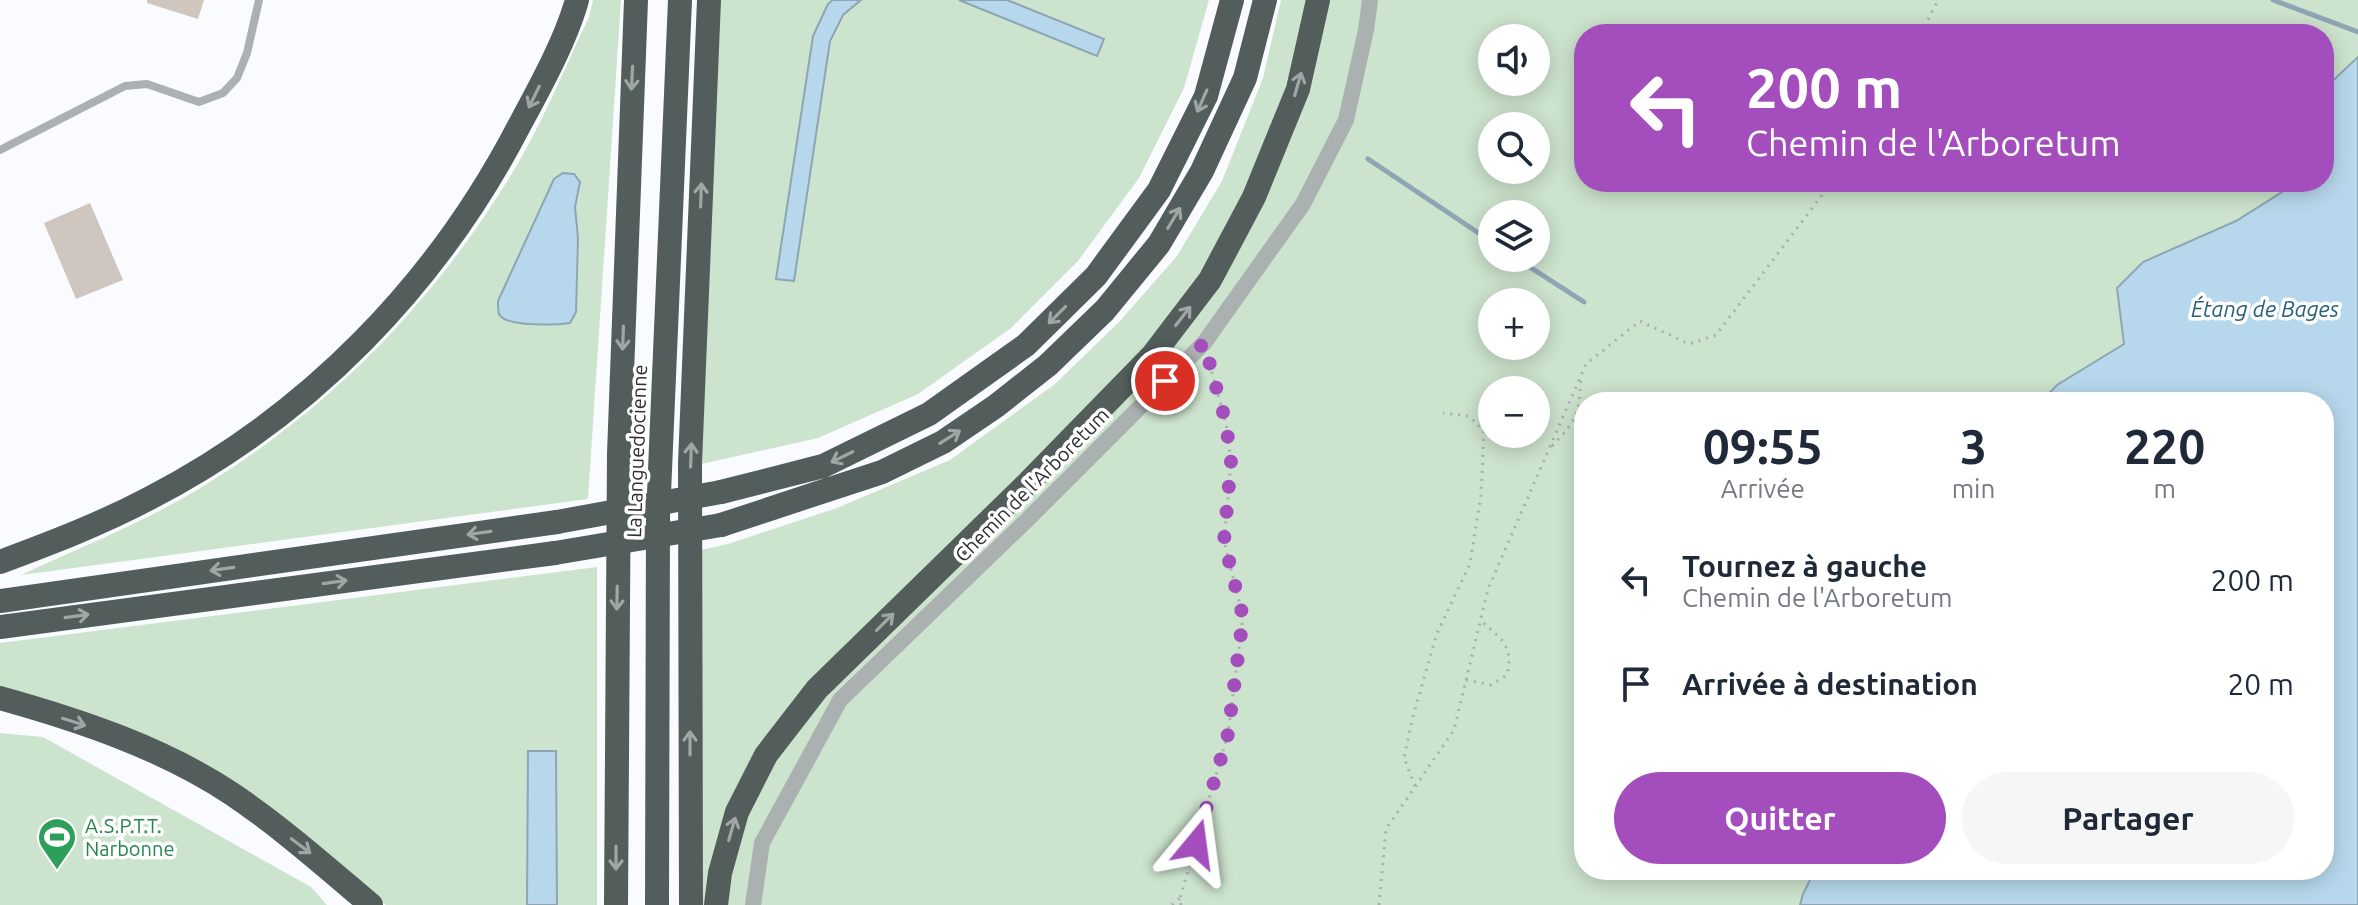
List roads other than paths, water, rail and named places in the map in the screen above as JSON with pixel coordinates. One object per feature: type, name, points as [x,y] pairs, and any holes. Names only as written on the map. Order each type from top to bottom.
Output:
[{"type":"highway","points":[[0,562],[72,536],[192,475],[243,442],[306,394],[368,338],[405,297],[499,166],[577,0]]},
{"type":"highway","name":"La Languedocienne","points":[[616,905],[619,454],[636,0]]},
{"type":"highway","name":"La Languedocienne","points":[[657,905],[658,517],[680,0]]},
{"type":"highway","points":[[691,905],[690,463],[709,0]]},
{"type":"highway","points":[[0,601],[557,522],[721,492],[837,460],[929,414],[1026,345],[1096,276],[1159,190],[1206,96],[1232,0]]},
{"type":"highway","points":[[0,627],[555,553],[721,525],[882,472],[943,442],[1048,365],[1105,310],[1159,244],[1202,171],[1245,78],[1265,0]]},
{"type":"highway","points":[[716,905],[720,873],[737,812],[766,755],[817,689],[1029,482],[1152,356],[1210,280],[1254,197],[1298,89],[1318,0]]},
{"type":"highway","points":[[0,698],[84,725],[175,761],[231,794],[309,852],[371,905]]},
{"type":"street","name":"Chemin de l'Arboretum","points":[[753,905],[762,843],[840,700],[1027,520],[1204,343],[1303,204],[1346,120],[1370,0]]},
{"type":"lane","points":[[0,150],[125,86],[147,84],[199,102],[223,93],[237,78],[247,53],[259,0]]},
{"type":"water","points":[[833,0],[861,0],[843,15],[830,41],[794,281],[776,279],[813,36],[828,4]]},
{"type":"water","points":[[959,0],[1007,0],[1104,39],[1097,56]]},
{"type":"water","name":"Étang de Bages","points":[[2358,57],[2358,905],[1800,905],[1810,880],[2334,880],[2334,392],[2050,392],[2124,344],[2117,288],[2143,262],[2236,221],[2282,192],[2334,192],[2334,80]]},
{"type":"water","points":[[563,173],[574,174],[580,182],[575,207],[578,238],[576,312],[570,323],[532,324],[503,318],[499,314],[498,301],[554,179]]},
{"type":"water","points":[[528,751],[556,751],[557,905],[527,905]]},
{"type":"waterway","points":[[2273,0],[2358,32]]},
{"type":"waterway","points":[[1368,159],[1478,233]]},
{"type":"waterway","points":[[1538,272],[1584,302]]},
{"type":"place","name":"A.S.P.T.T. Narbonne","points":[[57,871]]}]
